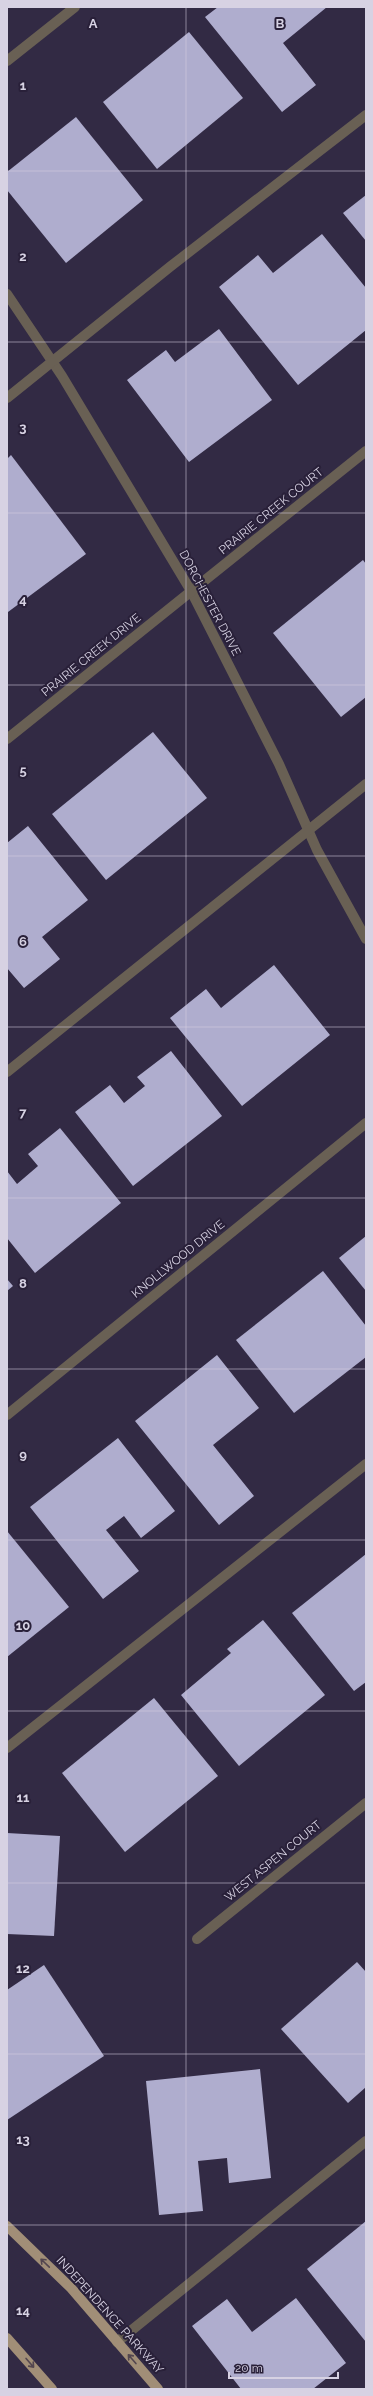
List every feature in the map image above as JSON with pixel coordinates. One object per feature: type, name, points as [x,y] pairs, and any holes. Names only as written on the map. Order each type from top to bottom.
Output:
[{"type":"main road","name":"INDEPENDENCE PARKWAY","points":[[7,2226],[71,2288],[158,2389]]},
{"type":"main road","points":[[9,2343],[52,2389]]},
{"type":"street","points":[[7,61],[75,7]]},
{"type":"street","points":[[7,398],[366,115]]},
{"type":"street","name":"DORCHESTER DRIVE","points":[[7,294],[52,361],[192,591],[280,764],[308,830],[366,938]]},
{"type":"street","name":"PRAIRIE CREEK COURT","points":[[192,591],[366,451]]},
{"type":"street","name":"PRAIRIE CREEK DRIVE","points":[[7,739],[192,591]]},
{"type":"street","points":[[7,1072],[366,784]]},
{"type":"street","name":"KNOLLWOOD DRIVE","points":[[7,1415],[366,1123]]},
{"type":"street","points":[[7,1748],[366,1464]]},
{"type":"street","name":"WEST ASPEN COURT","points":[[197,1939],[366,1803]]},
{"type":"street","points":[[118,2342],[366,2141]]},
{"type":"building","points":[[218,7],[327,7],[283,43],[316,85],[282,112],[205,17]]},
{"type":"building","points":[[189,32],[243,98],[157,169],[103,102]]},
{"type":"building","points":[[76,117],[143,200],[66,263],[7,190],[7,172]]},
{"type":"building","points":[[366,195],[366,241],[343,213]]},
{"type":"building","points":[[322,234],[366,288],[366,330],[298,385],[219,287],[258,255],[273,273]]},
{"type":"building","points":[[219,329],[272,400],[189,462],[127,380],[166,350],[175,362]]},
{"type":"building","points":[[11,455],[86,554],[8,612],[7,459]]},
{"type":"building","points":[[363,560],[366,564],[366,697],[341,717],[273,633]]},
{"type":"building","points":[[153,732],[207,798],[106,880],[52,814]]},
{"type":"building","points":[[28,826],[88,900],[42,937],[60,959],[24,988],[7,968],[7,843]]},
{"type":"building","points":[[274,965],[330,1035],[242,1106],[170,1018],[206,989],[221,1008]]},
{"type":"building","points":[[171,1051],[222,1116],[133,1186],[75,1112],[110,1085],[124,1103],[145,1086],[137,1077]]},
{"type":"building","points":[[60,1128],[121,1203],[35,1273],[7,1238],[7,1171],[17,1184],[38,1166],[28,1154]]},
{"type":"building","points":[[366,1236],[366,1291],[339,1258]]},
{"type":"building","points":[[323,1271],[366,1326],[366,1357],[294,1413],[236,1340]]},
{"type":"building","points":[[7,1279],[13,1286],[7,1291]]},
{"type":"building","points":[[217,1355],[259,1408],[213,1445],[254,1496],[219,1525],[135,1421]]},
{"type":"building","points":[[118,1438],[175,1511],[141,1538],[124,1516],[106,1530],[139,1571],[103,1599],[30,1507]]},
{"type":"building","points":[[7,1531],[69,1607],[7,1657]]},
{"type":"building","points":[[366,1554],[366,1682],[354,1691],[292,1613]]},
{"type":"building","points":[[263,1620],[325,1695],[239,1766],[181,1695],[231,1653],[227,1649]]},
{"type":"building","points":[[154,1698],[218,1776],[125,1852],[62,1773]]},
{"type":"building","points":[[7,1833],[60,1836],[54,1936],[7,1934]]},
{"type":"building","points":[[357,1962],[366,1972],[366,2087],[348,2103],[281,2029]]},
{"type":"building","points":[[44,1965],[104,2056],[7,2120],[7,1990]]},
{"type":"building","points":[[260,2069],[271,2178],[229,2183],[227,2158],[198,2161],[203,2211],[159,2215],[146,2081]]},
{"type":"building","points":[[366,2221],[366,2342],[307,2269]]},
{"type":"building","points":[[296,2298],[346,2363],[313,2389],[241,2389],[192,2326],[227,2299],[252,2332]]}]
